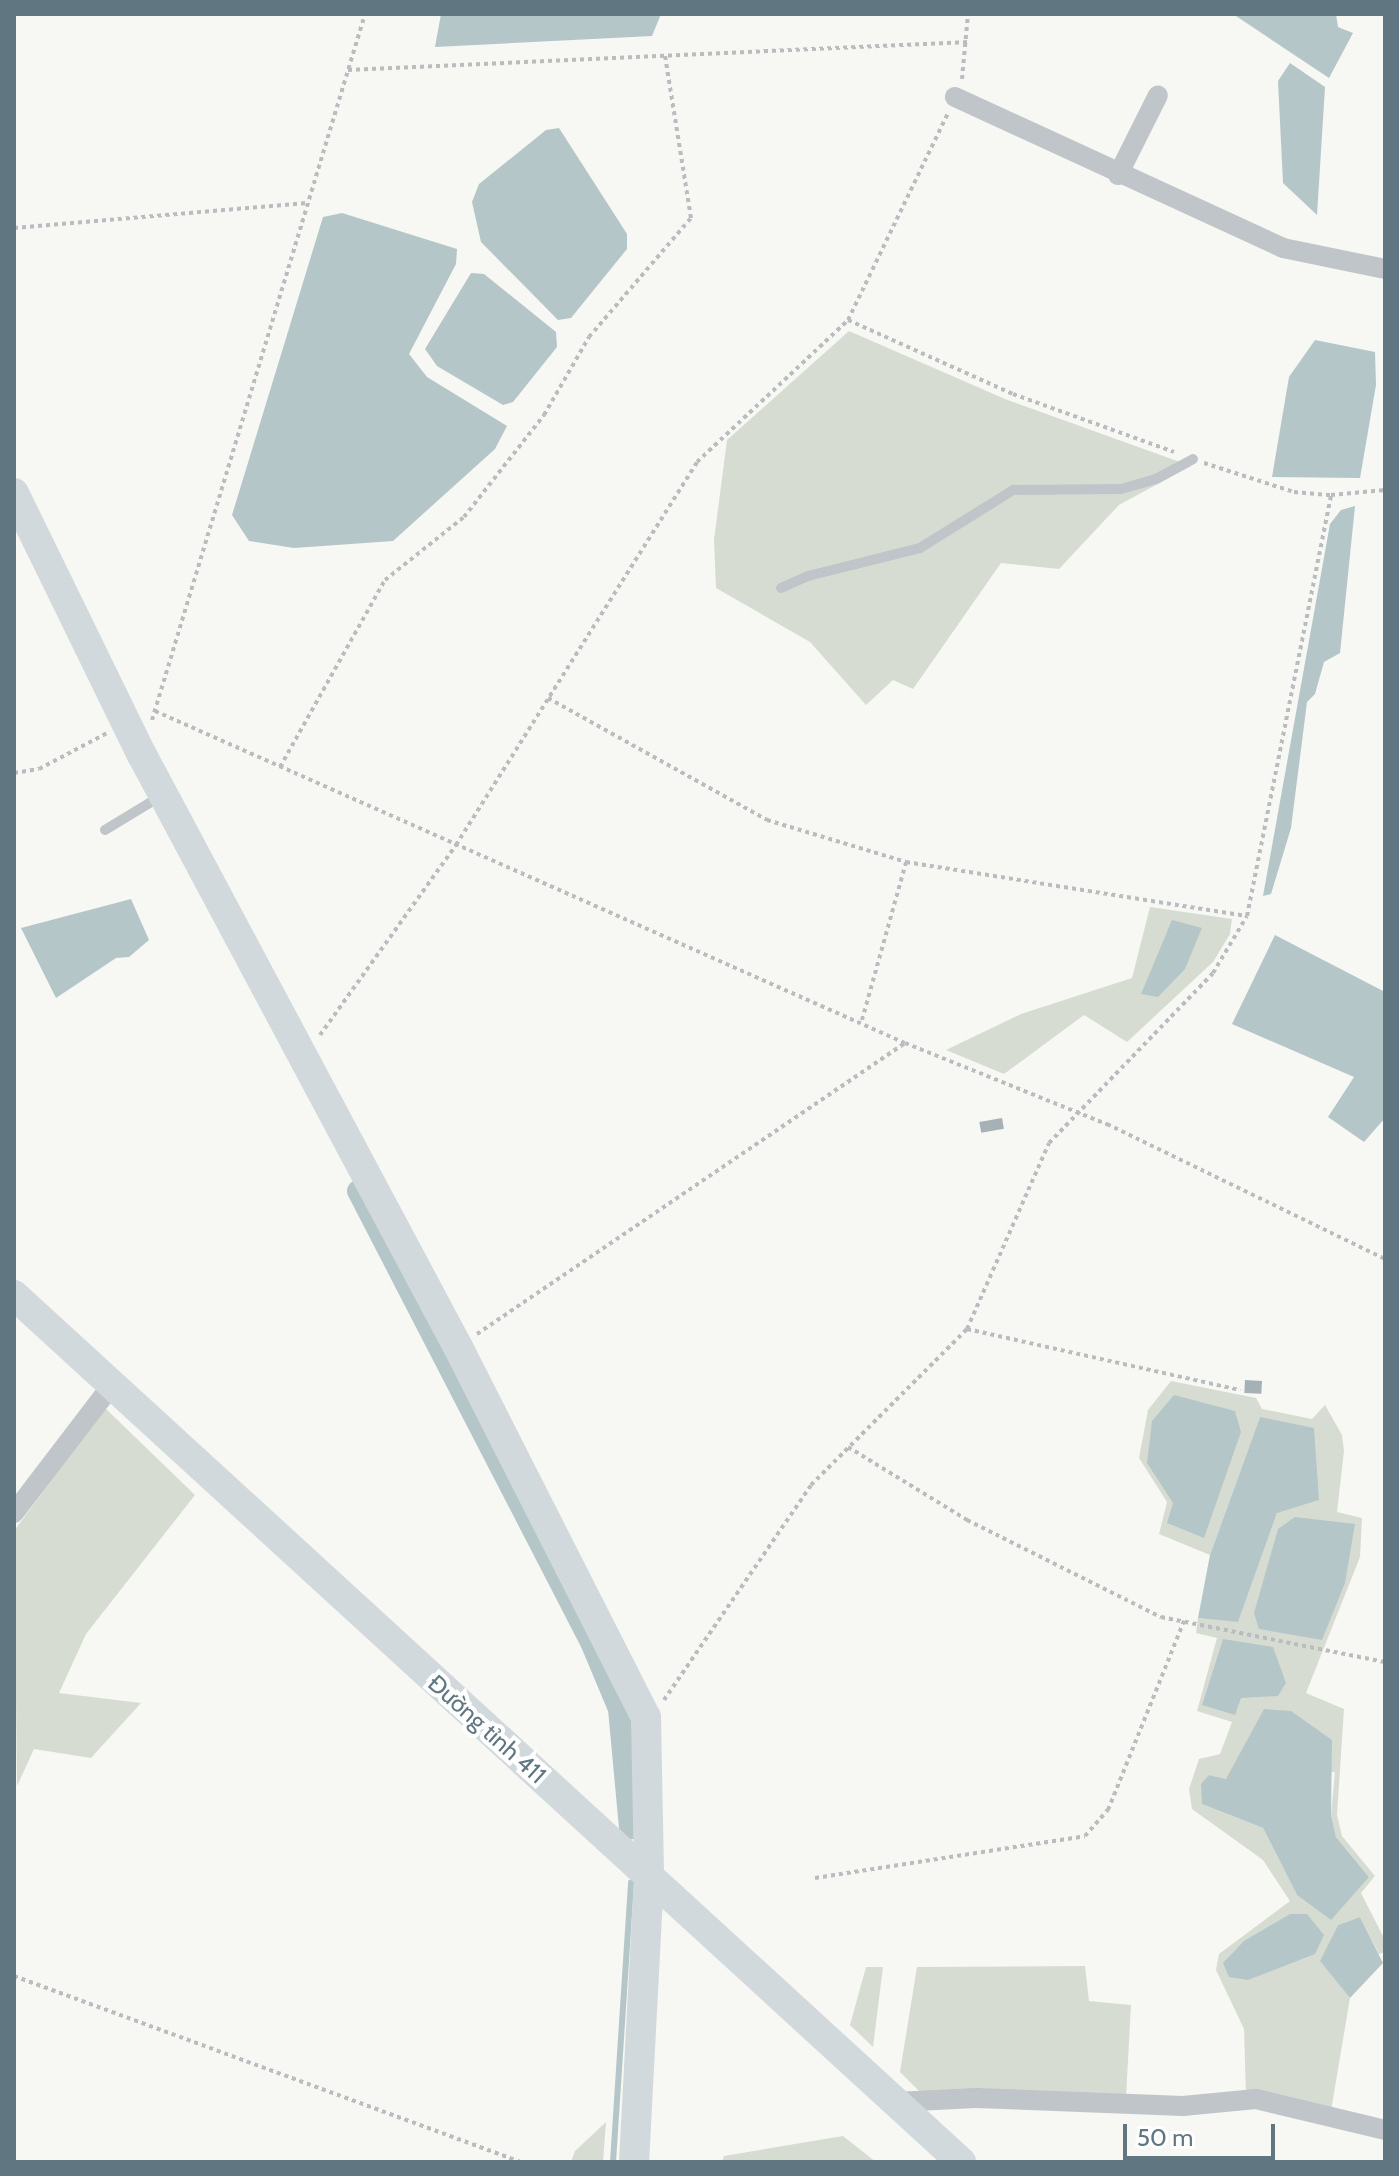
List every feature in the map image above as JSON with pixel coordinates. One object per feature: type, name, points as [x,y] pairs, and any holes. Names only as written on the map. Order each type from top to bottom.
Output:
[{"type":"main road","points":[[14,493],[142,755],[155,799],[303,1057],[458,1347],[646,1717],[649,1877],[634,2162]]},
{"type":"main road","name":"Đường tỉnh 411","points":[[14,1295],[961,2162]]},
{"type":"street","points":[[1118,175],[1158,95]]},
{"type":"street","points":[[955,97],[1118,175],[1283,248],[1385,269]]},
{"type":"street","points":[[14,1513],[111,1386]]},
{"type":"street","points":[[895,2102],[976,2098],[1183,2106],[1256,2099],[1385,2130]]},
{"type":"lane","points":[[781,588],[808,576],[920,548],[1013,490],[1121,489],[1156,479],[1193,459]]},
{"type":"lane","points":[[105,830],[155,799]]},
{"type":"path","points":[[142,755],[365,14]]},
{"type":"path","points":[[303,1057],[456,845],[697,462],[848,320],[955,97],[969,42],[968,14]]},
{"type":"path","points":[[348,70],[969,42]]},
{"type":"path","points":[[280,767],[385,580],[464,517],[544,415],[589,337],[691,218],[665,56]]},
{"type":"path","points":[[14,228],[307,203]]},
{"type":"path","points":[[848,320],[1013,394],[1240,478],[1331,495],[1385,490]]},
{"type":"path","points":[[646,1717],[675,1689],[811,1485],[967,1329],[1049,1143],[1073,1112],[1213,973],[1247,916],[1331,495]]},
{"type":"path","points":[[548,698],[767,820],[906,862],[1247,916]]},
{"type":"path","points":[[155,711],[862,1020],[905,1043],[1073,1112],[1385,1259]]},
{"type":"path","points":[[14,773],[39,769],[127,723]]},
{"type":"path","points":[[862,1020],[906,862]]},
{"type":"path","points":[[458,1347],[905,1043]]},
{"type":"path","points":[[967,1329],[1240,1390]]},
{"type":"path","points":[[847,1446],[967,1520],[1161,1617],[1385,1662]]},
{"type":"path","points":[[815,1878],[1085,1836],[1108,1810],[1184,1621]]},
{"type":"path","points":[[14,1976],[521,2162]]},
{"type":"shaded area","points":[[441,14],[661,14],[652,36],[435,47]]},
{"type":"shaded area","points":[[1233,14],[1336,14],[1338,27],[1353,33],[1329,78]]},
{"type":"shaded area","points":[[1290,63],[1325,87],[1317,215],[1283,183],[1278,81]]},
{"type":"shaded area","points":[[559,128],[627,234],[627,249],[571,318],[558,320],[481,242],[472,202],[479,184],[546,130]]},
{"type":"shaded area","points":[[342,213],[457,249],[456,264],[409,354],[427,377],[507,426],[495,449],[393,541],[294,548],[249,541],[232,515],[323,217]]},
{"type":"shaded area","points":[[471,273],[484,274],[556,332],[557,347],[513,402],[503,405],[437,366],[425,349]]},
{"type":"shaded area","points":[[849,331],[1005,399],[1191,466],[1119,505],[1059,569],[1001,563],[913,689],[893,680],[866,705],[810,642],[716,588],[714,540],[727,440]]},
{"type":"shaded area","points":[[1315,340],[1375,352],[1376,385],[1360,478],[1272,477],[1289,377]]},
{"type":"shaded area","points":[[1355,506],[1340,653],[1324,662],[1315,694],[1307,702],[1291,828],[1271,894],[1263,896],[1330,524],[1341,510]]},
{"type":"shaded area","points":[[131,899],[149,940],[129,957],[116,958],[56,998],[21,928]]},
{"type":"shaded area","points":[[1150,907],[1232,919],[1230,934],[1213,962],[1127,1042],[1084,1015],[1004,1074],[946,1050],[1021,1014],[1132,978]]},
{"type":"shaded area","points":[[1172,920],[1202,928],[1185,969],[1158,997],[1141,994]]},
{"type":"shaded area","points":[[1275,935],[1385,992],[1385,1118],[1364,1142],[1328,1117],[1354,1077],[1232,1024]]},
{"type":"shaded area","points":[[1171,1381],[1256,1398],[1262,1409],[1312,1419],[1325,1405],[1342,1435],[1344,1451],[1337,1512],[1362,1518],[1360,1557],[1306,1693],[1344,1709],[1337,1815],[1342,1836],[1375,1876],[1361,1893],[1385,1940],[1385,1952],[1379,1954],[1360,1917],[1338,1925],[1321,1961],[1350,1998],[1331,2111],[1246,2094],[1244,2029],[1216,1970],[1219,1954],[1290,1901],[1263,1860],[1192,1809],[1189,1789],[1199,1759],[1220,1754],[1232,1722],[1197,1711],[1217,1638],[1196,1633],[1198,1618],[1238,1621],[1277,1513],[1260,1417],[1210,1555],[1159,1534],[1167,1502],[1139,1458],[1148,1410]],"holes":[[[1335,1772],[1331,1815],[1336,1837],[1369,1877],[1297,1895],[1263,1828],[1202,1804],[1209,1775],[1226,1779]]]},
{"type":"shaded area","points":[[1174,1395],[1235,1411],[1241,1432],[1204,1538],[1167,1523],[1173,1503],[1147,1463],[1152,1421]]},
{"type":"shaded area","points":[[105,1408],[195,1495],[86,1634],[59,1693],[141,1703],[91,1758],[34,1749],[17,1786],[14,1531]]},
{"type":"shaded area","points":[[1260,1417],[1314,1428],[1319,1500],[1277,1513],[1238,1622],[1198,1618],[1210,1555]]},
{"type":"shaded area","points":[[1295,1517],[1355,1524],[1345,1583],[1322,1640],[1259,1629],[1254,1613],[1278,1529]]},
{"type":"shaded area","points":[[1223,1639],[1273,1647],[1286,1683],[1278,1696],[1241,1698],[1235,1715],[1202,1705]]},
{"type":"shaded area","points":[[1264,1709],[1291,1711],[1332,1740],[1331,1815],[1336,1837],[1369,1877],[1331,1920],[1297,1895],[1263,1828],[1202,1804],[1201,1784],[1209,1775],[1226,1779]]},
{"type":"shaded area","points":[[1290,1914],[1307,1914],[1324,1935],[1315,1954],[1248,1980],[1229,1977],[1223,1963],[1244,1941]]},
{"type":"shaded area","points":[[1360,1917],[1383,1963],[1350,1998],[1320,1961],[1338,1925]]},
{"type":"shaded area","points":[[1085,1966],[1089,2001],[1131,2005],[1126,2097],[921,2093],[900,2072],[917,1967]]},
{"type":"shaded area","points":[[866,1967],[883,1967],[873,2047],[850,2025]]},
{"type":"shaded area","points":[[606,2122],[603,2162],[571,2162],[575,2151]]},
{"type":"shaded area","points":[[843,2136],[876,2162],[722,2162],[724,2156]]},
{"type":"building","points":[[1002,1118],[1004,1129],[981,1133],[979,1122]]},
{"type":"building","points":[[1245,1380],[1262,1381],[1261,1394],[1244,1393]]},
{"type":"waterway","points":[[358,1191],[591,1642],[619,1709],[630,1828]]},
{"type":"waterway","points":[[613,2162],[631,1883]]}]
